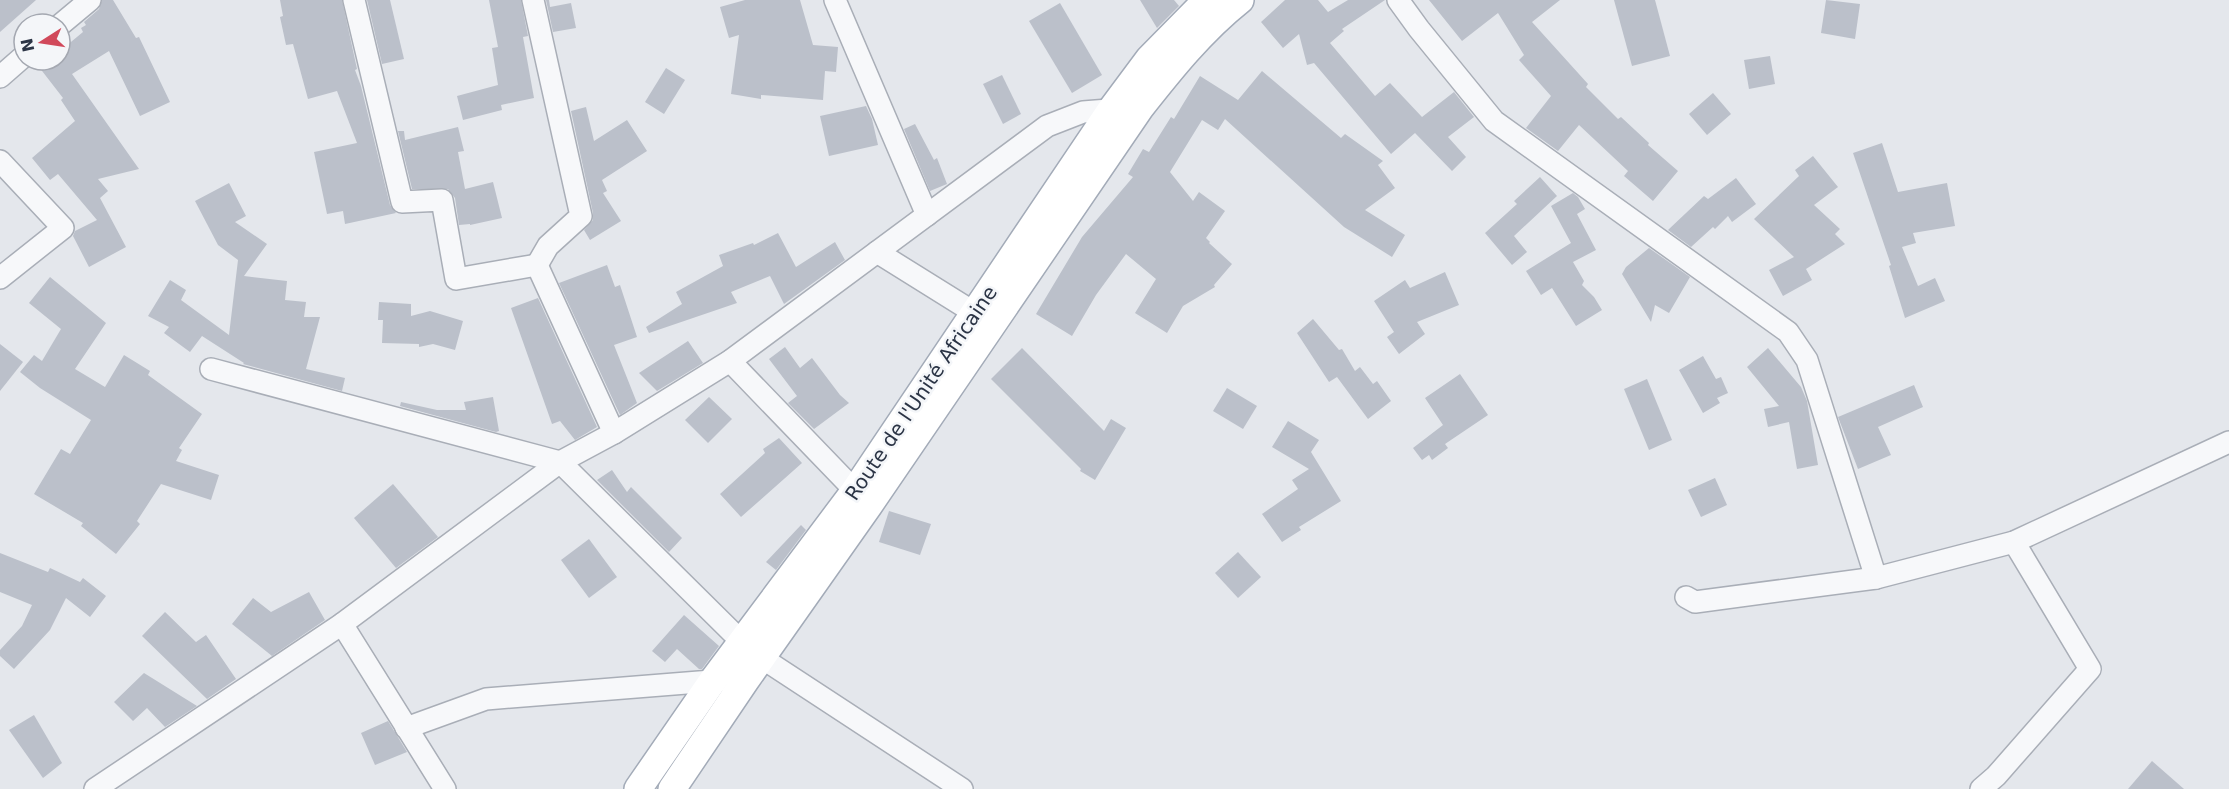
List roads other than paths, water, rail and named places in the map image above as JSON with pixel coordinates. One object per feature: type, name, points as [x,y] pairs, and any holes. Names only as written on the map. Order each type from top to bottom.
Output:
[{"type":"main road","name":"Route de l'Unité Africaine","points":[[638,789],[714,679],[752,650],[862,499],[984,319],[1140,108],[1159,65],[1207,0]]},
{"type":"main road","name":"Route de l'Unité Africaine","points":[[984,319],[1111,110],[1159,65],[1240,0]]},
{"type":"main road","name":"Route de l'Unité Africaine","points":[[672,789],[745,681],[752,650]]},
{"type":"street","points":[[72,15],[90,0]]},
{"type":"street","points":[[354,0],[402,202],[441,200],[456,279],[537,265]]},
{"type":"street","points":[[533,0],[581,216],[548,246],[537,265]]},
{"type":"street","points":[[835,0],[927,215]]},
{"type":"street","points":[[1398,0],[1494,121],[1788,332],[1807,360],[1876,578]]},
{"type":"street","points":[[0,77],[12,66]]},
{"type":"street","points":[[95,789],[342,624],[560,462],[614,433],[730,361],[1047,126],[1083,112],[1140,108]]},
{"type":"street","points":[[0,161],[63,228],[0,278]]},
{"type":"street","points":[[877,252],[984,319]]},
{"type":"street","points":[[537,265],[614,433]]},
{"type":"street","points":[[730,361],[862,499]]},
{"type":"street","points":[[211,369],[560,462],[752,650],[962,789]]},
{"type":"street","points":[[1686,597],[1695,602],[1876,578],[2014,542],[2229,442]]},
{"type":"street","points":[[1994,785],[2090,669],[2014,542]]},
{"type":"street","points":[[342,624],[445,789]]},
{"type":"street","points":[[406,728],[486,699],[714,679],[745,681]]}]
